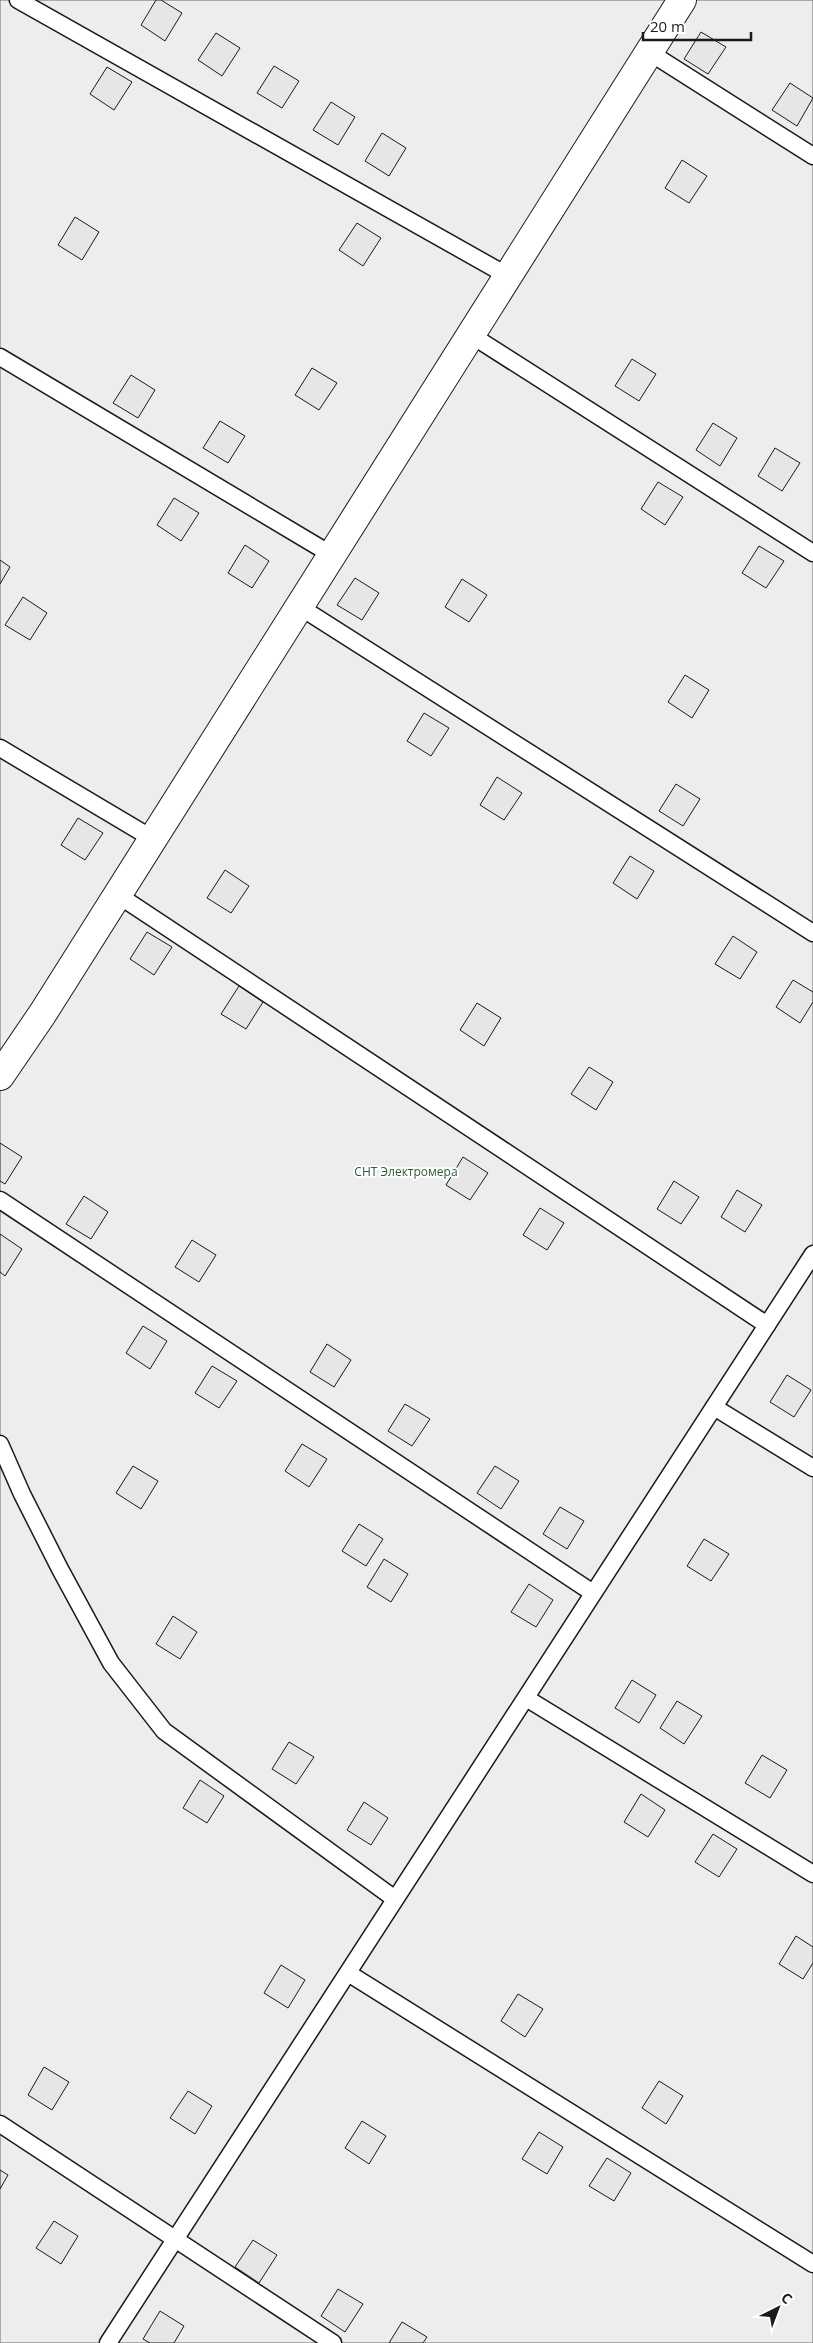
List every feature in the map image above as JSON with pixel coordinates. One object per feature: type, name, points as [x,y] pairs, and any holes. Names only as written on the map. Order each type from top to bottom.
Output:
[{"type":"street","points":[[0,1076],[44,1013],[649,52],[675,2]]},
{"type":"lane","points":[[18,0],[508,276]]},
{"type":"lane","points":[[649,52],[813,156]]},
{"type":"lane","points":[[471,335],[813,553]]},
{"type":"lane","points":[[0,357],[332,555]]},
{"type":"lane","points":[[300,606],[813,934]]},
{"type":"lane","points":[[0,748],[153,839]]},
{"type":"lane","points":[[118,895],[767,1326]]},
{"type":"lane","points":[[0,1200],[593,1593]]},
{"type":"lane","points":[[108,2343],[813,1254]]},
{"type":"lane","points":[[714,1407],[813,1468]]},
{"type":"lane","points":[[0,1444],[30,1510],[111,1663],[164,1731],[395,1899]]},
{"type":"lane","points":[[526,1698],[813,1874]]},
{"type":"lane","points":[[348,1973],[813,2264]]},
{"type":"lane","points":[[0,2124],[334,2343]]},
{"type":"shaded area","name":"СНТ Электромера","points":[[0,0],[813,0],[813,2343],[0,2343]]},
{"type":"building","points":[[156,0],[161,0],[182,13],[165,41],[141,25]]},
{"type":"building","points":[[701,32],[726,47],[708,74],[684,59]]},
{"type":"building","points":[[216,33],[240,48],[222,76],[198,60]]},
{"type":"building","points":[[274,66],[299,81],[282,108],[257,93]]},
{"type":"building","points":[[107,67],[132,82],[114,110],[90,94]]},
{"type":"building","points":[[790,83],[813,98],[797,126],[772,110]]},
{"type":"building","points":[[331,102],[355,117],[338,145],[313,130]]},
{"type":"building","points":[[382,133],[406,148],[389,176],[365,161]]},
{"type":"building","points":[[682,160],[707,176],[689,203],[665,188]]},
{"type":"building","points":[[75,217],[99,232],[82,260],[58,245]]},
{"type":"building","points":[[357,223],[381,238],[363,266],[339,250]]},
{"type":"building","points":[[632,359],[656,374],[639,401],[615,386]]},
{"type":"building","points":[[312,368],[337,383],[319,410],[295,395]]},
{"type":"building","points":[[131,375],[155,390],[138,418],[113,403]]},
{"type":"building","points":[[220,421],[245,436],[228,463],[203,448]]},
{"type":"building","points":[[713,423],[737,438],[720,466],[696,450]]},
{"type":"building","points":[[775,448],[800,463],[782,491],[758,476]]},
{"type":"building","points":[[658,482],[683,497],[665,525],[641,509]]},
{"type":"building","points":[[174,498],[199,513],[181,541],[157,525]]},
{"type":"building","points":[[245,545],[269,561],[252,588],[228,573]]},
{"type":"building","points":[[759,546],[784,561],[766,588],[742,573]]},
{"type":"building","points":[[0,560],[10,567],[0,584]]},
{"type":"building","points":[[355,578],[379,593],[362,620],[337,605]]},
{"type":"building","points":[[462,579],[487,595],[469,622],[445,607]]},
{"type":"building","points":[[23,597],[47,613],[30,640],[5,625]]},
{"type":"building","points":[[685,675],[709,690],[692,718],[668,702]]},
{"type":"building","points":[[424,713],[449,728],[431,756],[407,741]]},
{"type":"building","points":[[497,777],[522,793],[504,820],[480,805]]},
{"type":"building","points":[[676,784],[700,799],[683,826],[659,811]]},
{"type":"building","points":[[78,818],[103,833],[85,860],[61,845]]},
{"type":"building","points":[[630,856],[654,871],[637,899],[613,883]]},
{"type":"building","points":[[225,870],[249,886],[231,913],[207,898]]},
{"type":"building","points":[[147,932],[172,947],[154,975],[130,959]]},
{"type":"building","points":[[733,936],[757,952],[740,979],[715,964]]},
{"type":"building","points":[[793,980],[813,992],[813,1002],[800,1023],[776,1007]]},
{"type":"building","points":[[239,986],[263,1002],[246,1029],[221,1014]]},
{"type":"building","points":[[477,1003],[501,1018],[484,1046],[460,1030]]},
{"type":"building","points":[[589,1067],[613,1082],[596,1110],[571,1094]]},
{"type":"building","points":[[0,1143],[22,1157],[5,1184],[0,1181]]},
{"type":"building","points":[[463,1157],[488,1173],[470,1200],[446,1185]]},
{"type":"building","points":[[674,1181],[699,1197],[681,1224],[657,1209]]},
{"type":"building","points":[[737,1190],[762,1205],[745,1232],[721,1217]]},
{"type":"building","points":[[84,1196],[108,1212],[91,1239],[66,1224]]},
{"type":"building","points":[[540,1208],[564,1223],[547,1250],[523,1235]]},
{"type":"building","points":[[0,1234],[22,1249],[5,1276],[0,1272]]},
{"type":"building","points":[[192,1240],[216,1255],[199,1282],[175,1267]]},
{"type":"building","points":[[143,1326],[167,1341],[150,1369],[126,1353]]},
{"type":"building","points":[[327,1344],[351,1360],[334,1387],[310,1372]]},
{"type":"building","points":[[212,1366],[237,1381],[219,1408],[195,1393]]},
{"type":"building","points":[[787,1375],[811,1390],[794,1417],[770,1402]]},
{"type":"building","points":[[405,1404],[430,1419],[412,1446],[388,1431]]},
{"type":"building","points":[[302,1444],[327,1459],[309,1487],[285,1471]]},
{"type":"building","points":[[133,1466],[158,1481],[141,1509],[116,1493]]},
{"type":"building","points":[[495,1466],[519,1481],[501,1509],[477,1493]]},
{"type":"building","points":[[560,1507],[584,1521],[567,1549],[543,1534]]},
{"type":"building","points":[[359,1524],[383,1539],[366,1566],[342,1551]]},
{"type":"building","points":[[704,1539],[729,1554],[711,1581],[687,1566]]},
{"type":"building","points":[[384,1559],[408,1574],[391,1602],[367,1587]]},
{"type":"building","points":[[529,1584],[553,1600],[536,1627],[511,1612]]},
{"type":"building","points":[[173,1616],[197,1632],[180,1659],[156,1644]]},
{"type":"building","points":[[632,1680],[656,1695],[639,1723],[615,1708]]},
{"type":"building","points":[[677,1701],[702,1716],[684,1744],[660,1728]]},
{"type":"building","points":[[289,1742],[314,1757],[296,1784],[272,1769]]},
{"type":"building","points":[[762,1755],[787,1770],[770,1798],[745,1783]]},
{"type":"building","points":[[200,1780],[224,1796],[207,1823],[183,1808]]},
{"type":"building","points":[[641,1794],[665,1810],[648,1837],[624,1822]]},
{"type":"building","points":[[364,1802],[388,1818],[371,1845],[347,1830]]},
{"type":"building","points":[[713,1834],[737,1849],[719,1877],[695,1862]]},
{"type":"building","points":[[796,1936],[813,1947],[813,1963],[803,1979],[779,1964]]},
{"type":"building","points":[[281,1965],[305,1980],[288,2008],[264,1993]]},
{"type":"building","points":[[518,1994],[543,2009],[525,2037],[501,2021]]},
{"type":"building","points":[[44,2067],[69,2082],[52,2110],[28,2095]]},
{"type":"building","points":[[659,2081],[683,2096],[666,2124],[642,2108]]},
{"type":"building","points":[[188,2091],[212,2106],[195,2134],[170,2118]]},
{"type":"building","points":[[362,2121],[386,2136],[369,2164],[345,2148]]},
{"type":"building","points":[[539,2132],[563,2147],[547,2174],[522,2159]]},
{"type":"building","points":[[607,2158],[631,2173],[614,2201],[589,2186]]},
{"type":"building","points":[[0,2170],[8,2175],[0,2189]]},
{"type":"building","points":[[54,2221],[78,2236],[61,2264],[36,2248]]},
{"type":"building","points":[[253,2240],[277,2255],[259,2283],[235,2267]]},
{"type":"building","points":[[338,2289],[363,2304],[345,2332],[321,2316]]},
{"type":"building","points":[[160,2311],[184,2326],[174,2343],[150,2343],[143,2339]]},
{"type":"building","points":[[402,2322],[427,2337],[423,2343],[389,2343]]}]
